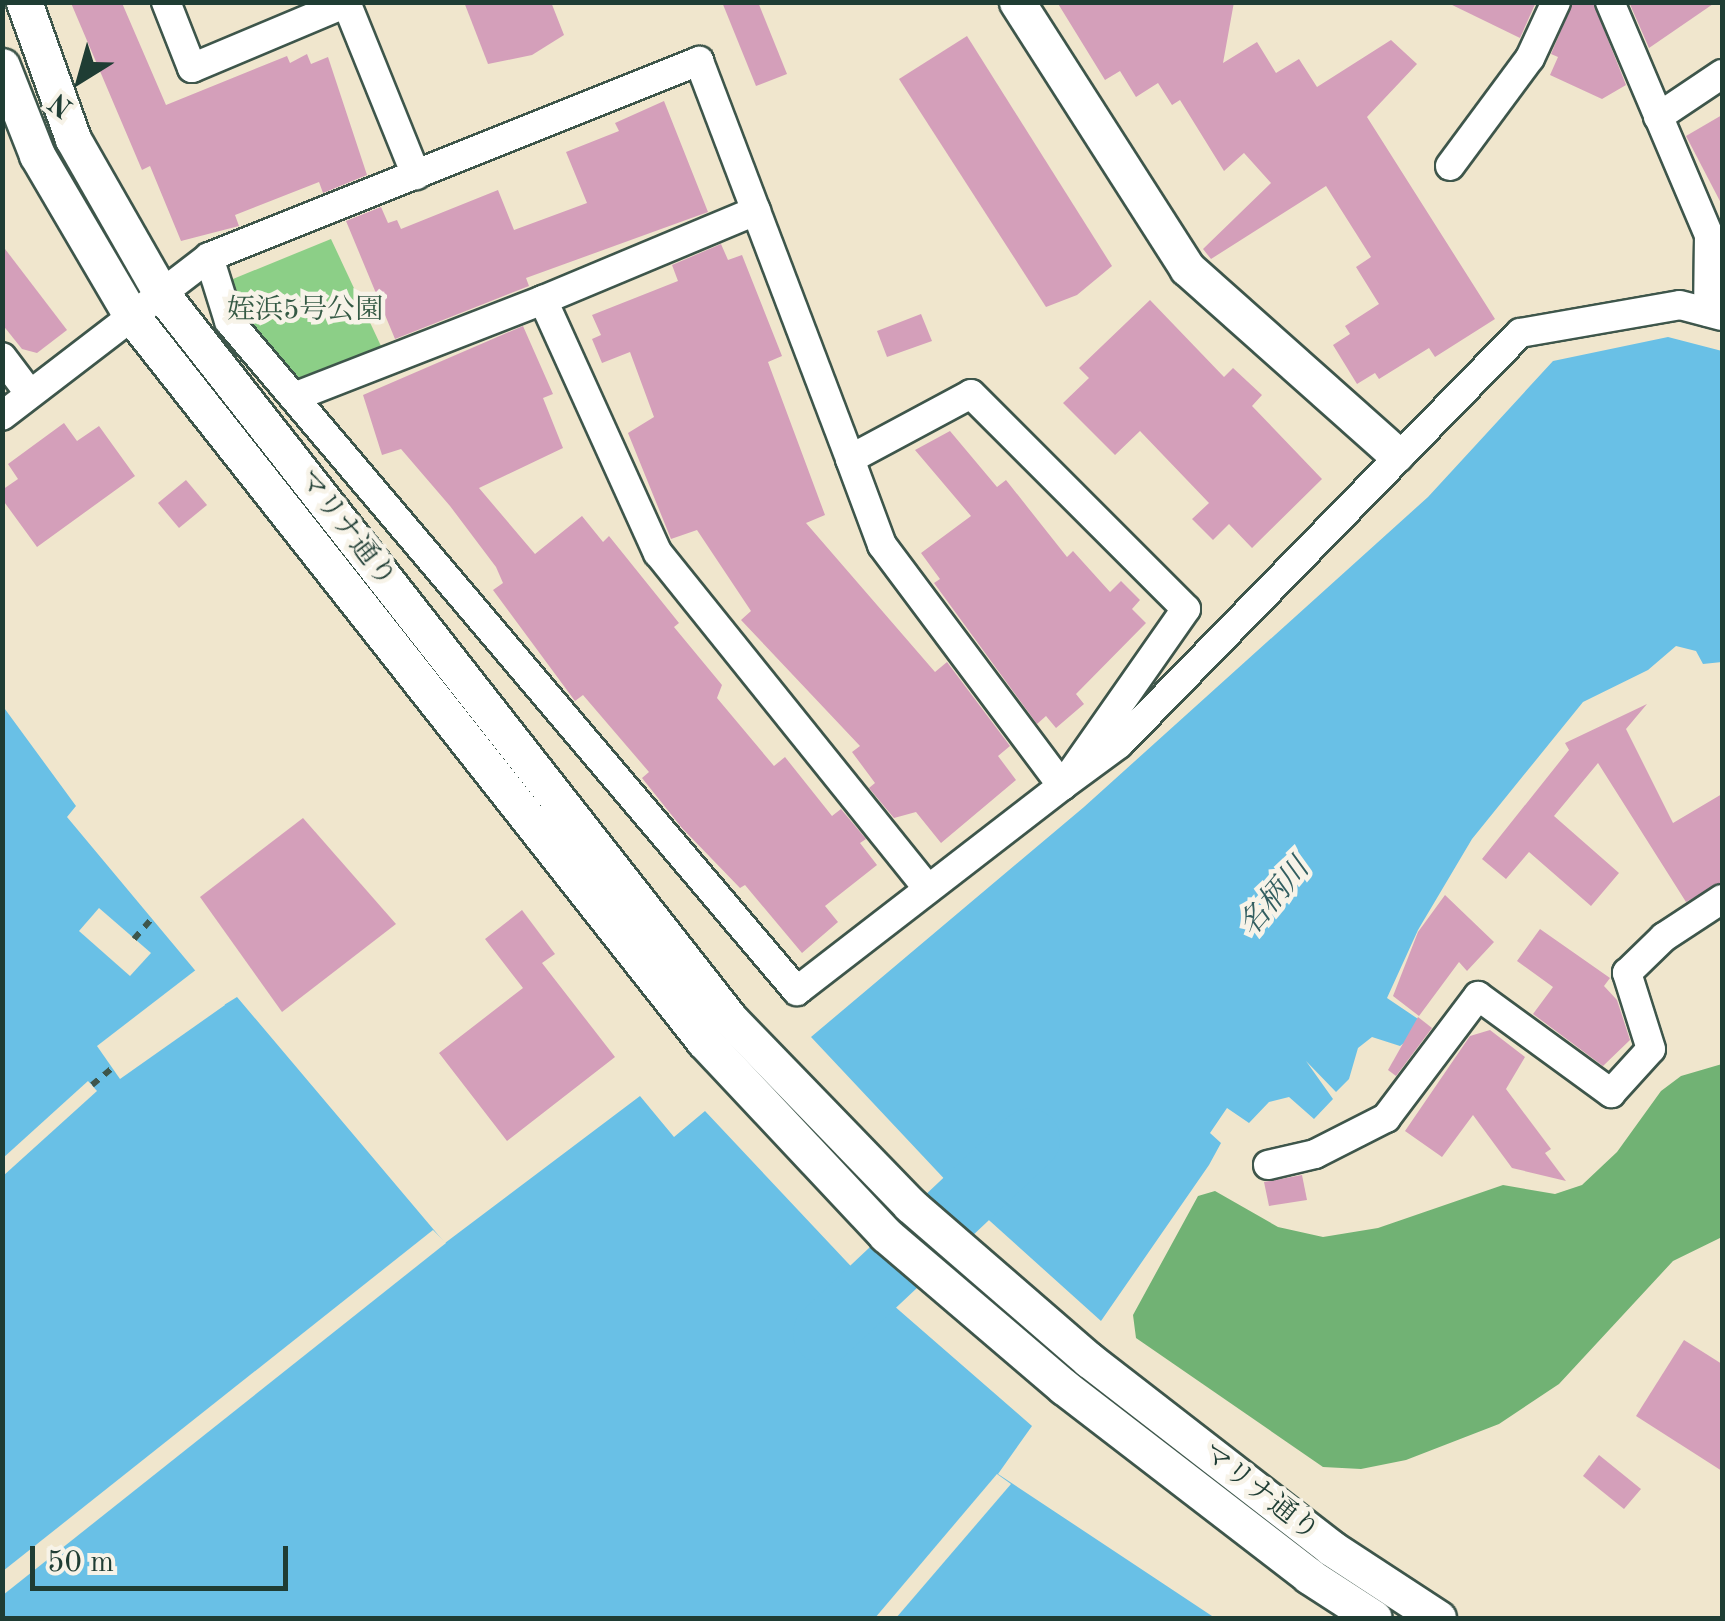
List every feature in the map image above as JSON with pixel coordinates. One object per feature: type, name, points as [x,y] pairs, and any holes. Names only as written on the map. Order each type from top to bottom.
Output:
[{"type":"street","name":"マリナ通り","points":[[24,2],[73,139],[161,293],[717,1030],[1089,1360],[1332,1548],[1438,1618]]},
{"type":"street","points":[[166,2],[192,68],[346,3],[416,174]]},
{"type":"street","points":[[1017,2],[1187,268],[1396,454]]},
{"type":"street","points":[[1450,166],[1530,58],[1556,2]]},
{"type":"street","points":[[210,256],[229,321],[796,991],[1119,744],[1396,454],[1520,333],[1680,305],[1716,314],[1708,236],[1610,2]]},
{"type":"street","points":[[2,416],[210,256],[699,62],[882,545],[1062,786]]},
{"type":"street","name":"マリナ通り","points":[[2,66],[37,156],[131,315],[886,1235],[1064,1387],[1309,1576],[1374,1618]]},
{"type":"street","points":[[1658,117],[1722,74]]},
{"type":"street","points":[[294,397],[756,212]]},
{"type":"street","points":[[543,300],[658,554],[928,889]]},
{"type":"street","points":[[2,357],[30,394]]},
{"type":"street","points":[[850,459],[971,394],[1186,609],[1062,786]]},
{"type":"street","points":[[1268,1165],[1315,1154],[1386,1118],[1478,996],[1612,1093],[1650,1049],[1626,974],[1664,938],[1722,899]]},
{"type":"path","points":[[134,938],[153,918]]},
{"type":"path","points":[[92,1085],[112,1068]]},
{"type":"green space","name":"姪浜5号公園","points":[[331,239],[381,346],[293,380],[231,306],[233,279]]},
{"type":"green space","points":[[1722,1064],[1722,1237],[1673,1261],[1559,1384],[1499,1424],[1406,1460],[1361,1469],[1323,1467],[1136,1338],[1133,1315],[1198,1196],[1215,1191],[1278,1227],[1323,1237],[1378,1228],[1503,1185],[1555,1194],[1582,1185],[1617,1152],[1661,1091],[1681,1076]]},
{"type":"water","points":[[1668,337],[1722,351],[1722,662],[1703,664],[1696,651],[1676,646],[1648,670],[1583,702],[1472,839],[1418,930],[1387,998],[1427,1025],[1400,1046],[1372,1037],[1358,1048],[1349,1079],[1336,1092],[1306,1061],[1333,1099],[1314,1119],[1289,1097],[1269,1102],[1249,1123],[1227,1108],[1210,1133],[1221,1143],[1209,1165],[1101,1321],[951,1186],[811,1037],[1084,807],[1428,497],[1553,361]]},
{"type":"water","points":[[2,705],[76,806],[67,817],[224,1005],[237,997],[445,1243],[640,1096],[674,1137],[705,1111],[862,1278],[1032,1426],[998,1474],[1215,1618],[3,1618]]},
{"type":"pier","points":[[99,908],[151,953],[130,976],[79,931]]},
{"type":"pier","points":[[197,969],[225,1005],[120,1079],[97,1046]]},
{"type":"pier","points":[[88,1081],[97,1091],[3,1176],[3,1158]]},
{"type":"pier","points":[[433,1230],[446,1243],[3,1595],[3,1571]]},
{"type":"pier","points":[[997,1474],[1011,1484],[896,1618],[875,1618]]},
{"type":"building","points":[[464,2],[551,2],[564,35],[532,55],[488,64]]},
{"type":"building","points":[[722,2],[758,2],[787,74],[756,86]]},
{"type":"building","points":[[1057,2],[1234,2],[1223,63],[1257,42],[1276,73],[1299,59],[1317,87],[1391,40],[1417,64],[1367,117],[1495,319],[1435,357],[1429,348],[1379,379],[1375,373],[1357,384],[1333,345],[1350,334],[1345,326],[1379,304],[1356,267],[1371,257],[1326,186],[1211,259],[1203,249],[1271,183],[1244,153],[1224,171],[1180,100],[1172,105],[1158,83],[1136,97],[1120,71],[1105,80]]},
{"type":"building","points":[[1446,2],[1536,2],[1520,38]]},
{"type":"building","points":[[1573,2],[1593,2],[1626,85],[1602,99],[1550,75],[1558,57],[1551,54]]},
{"type":"building","points":[[1629,2],[1716,2],[1649,48]]},
{"type":"building","points":[[71,3],[122,3],[166,105],[287,56],[290,63],[307,54],[311,64],[328,57],[367,175],[323,193],[319,182],[235,215],[239,226],[181,241],[150,166],[142,170]]},
{"type":"building","points":[[967,36],[1112,266],[1077,295],[1046,307],[899,79]]},
{"type":"building","points":[[664,101],[708,212],[526,278],[529,286],[395,339],[346,221],[381,207],[388,223],[397,220],[401,229],[498,190],[514,230],[587,203],[566,152],[619,131],[615,123]]},
{"type":"building","points":[[1722,115],[1722,205],[1686,136]]},
{"type":"building","points":[[721,244],[728,260],[742,255],[782,356],[768,362],[825,515],[806,523],[935,672],[947,662],[1010,746],[998,756],[1016,780],[941,843],[916,812],[894,818],[869,788],[875,783],[852,752],[860,746],[741,620],[751,611],[697,530],[671,539],[628,433],[654,417],[630,352],[602,363],[592,339],[601,335],[592,315],[678,281],[672,265]]},
{"type":"building","points":[[2,245],[67,330],[37,353],[22,349],[2,324]]},
{"type":"building","points":[[1150,300],[1224,377],[1233,368],[1262,395],[1252,406],[1322,479],[1252,548],[1229,524],[1213,540],[1192,519],[1209,503],[1140,431],[1115,455],[1063,403],[1089,378],[1079,368]]},
{"type":"building","points":[[921,314],[932,341],[887,357],[877,331]]},
{"type":"building","points":[[523,326],[553,394],[543,398],[563,448],[479,488],[535,554],[582,516],[603,542],[609,536],[679,623],[674,627],[722,685],[717,698],[774,766],[785,757],[832,816],[841,809],[866,839],[860,843],[877,865],[825,906],[838,922],[802,953],[745,885],[740,888],[682,828],[642,778],[649,772],[583,695],[575,701],[493,590],[503,583],[496,567],[450,506],[401,449],[382,455],[363,395]]},
{"type":"building","points":[[64,423],[77,441],[99,426],[135,476],[37,547],[2,499],[2,490],[18,479],[8,464]]},
{"type":"building","points":[[950,431],[997,487],[1006,480],[1067,557],[1073,551],[1110,592],[1121,581],[1140,600],[1132,609],[1146,623],[1076,694],[1084,704],[1056,728],[1046,716],[1037,724],[934,583],[940,579],[921,553],[971,516],[915,450]]},
{"type":"building","points":[[186,480],[207,505],[179,528],[158,503]]},
{"type":"building","points":[[1647,704],[1626,729],[1673,823],[1722,794],[1722,882],[1686,902],[1598,763],[1554,816],[1619,873],[1591,906],[1529,852],[1506,879],[1482,859],[1569,750],[1565,743]]},
{"type":"building","points":[[303,818],[396,924],[282,1012],[200,897]]},
{"type":"building","points":[[1445,895],[1494,942],[1467,971],[1459,962],[1419,1016],[1393,996],[1418,932]]},
{"type":"building","points":[[522,910],[555,954],[542,963],[615,1057],[507,1141],[439,1053],[523,988],[485,939]]},
{"type":"building","points":[[1540,929],[1610,978],[1604,986],[1617,1000],[1630,1040],[1603,1066],[1533,1014],[1553,987],[1517,961]]},
{"type":"building","points":[[1418,1017],[1432,1028],[1396,1076],[1388,1070]]},
{"type":"building","points":[[1490,1030],[1525,1057],[1506,1089],[1551,1149],[1545,1153],[1566,1181],[1512,1168],[1473,1115],[1442,1157],[1405,1131],[1470,1036]]},
{"type":"building","points":[[1302,1175],[1307,1200],[1269,1206],[1264,1182]]},
{"type":"building","points":[[1684,1340],[1722,1364],[1722,1471],[1636,1416]]},
{"type":"building","points":[[1599,1455],[1641,1489],[1624,1509],[1583,1476]]},
{"type":"waterway","name":"名柄川","points":[[824,1333],[1029,1140]]}]
